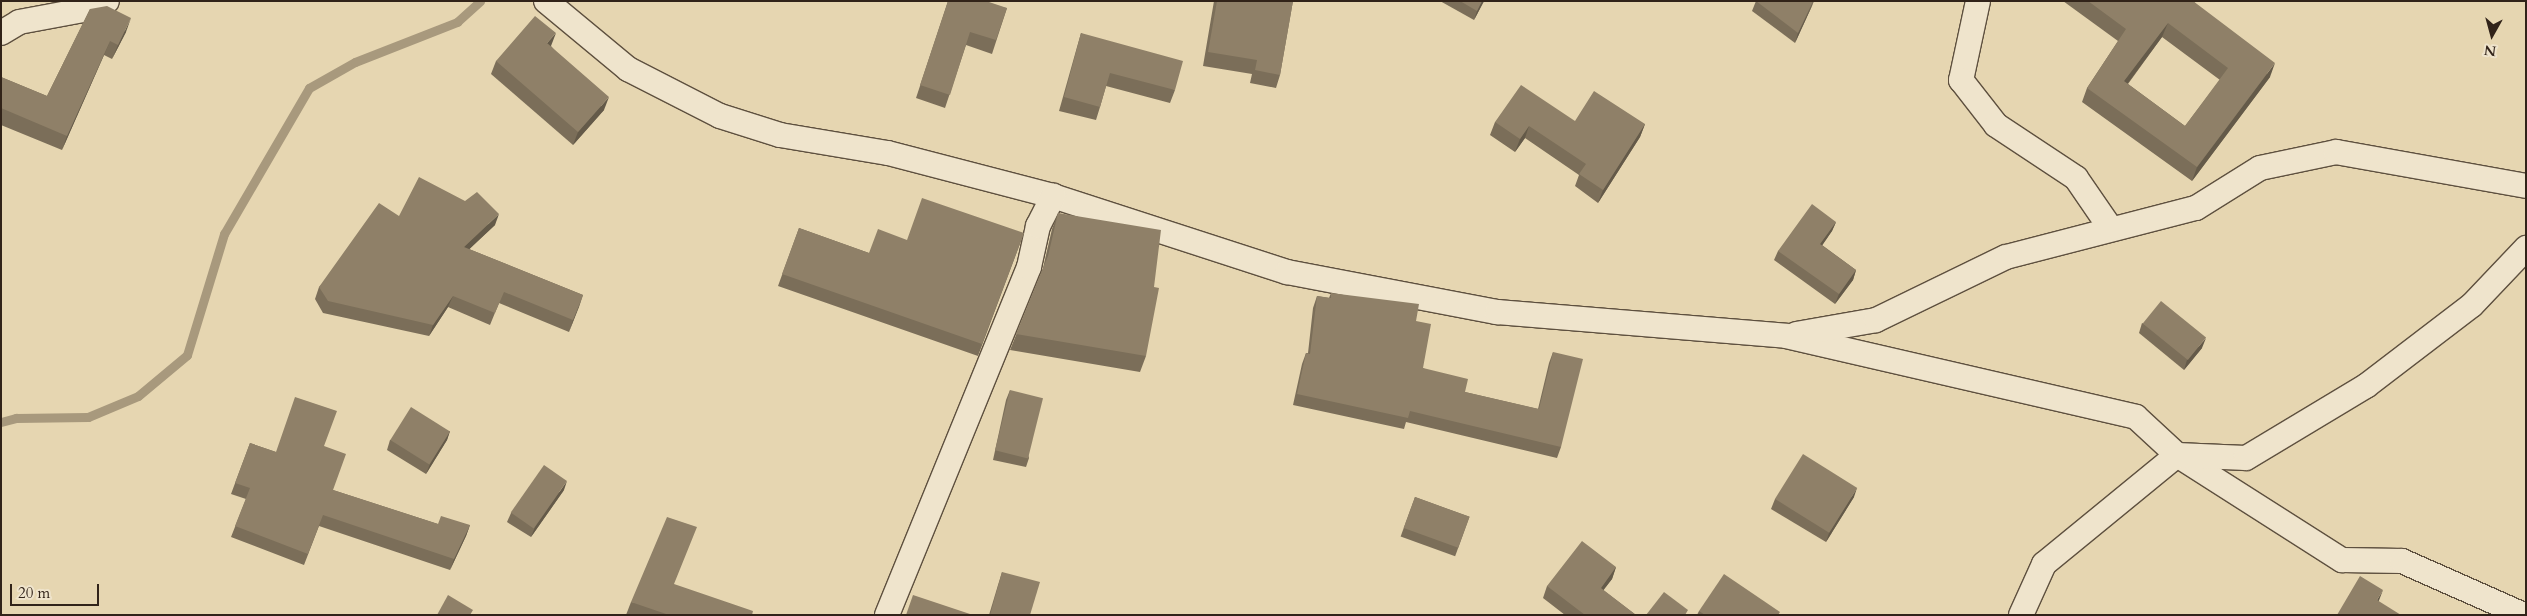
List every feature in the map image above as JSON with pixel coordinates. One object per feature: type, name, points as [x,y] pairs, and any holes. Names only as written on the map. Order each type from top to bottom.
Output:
[{"type":"street","points":[[1,33],[18,22],[100,7],[107,1]]},
{"type":"street","points":[[546,1],[628,69],[720,116],[780,135],[888,153],[1053,196],[1286,272],[1497,312],[1786,336],[2136,417],[2177,455],[2342,560],[2402,561],[2524,615]]},
{"type":"street","points":[[1978,1],[1962,80],[1996,124],[2076,178],[2111,229]]},
{"type":"street","points":[[1786,336],[1876,320],[2006,257],[2196,208],[2260,168],[2336,152],[2526,186]]},
{"type":"street","points":[[887,615],[1029,267],[1038,226],[1053,196]]},
{"type":"street","points":[[2021,615],[2044,564],[2177,455],[2246,458],[2255,453],[2366,386],[2472,305],[2526,248]]},
{"type":"building","points":[[948,1],[986,1],[1007,8],[996,40],[970,32],[950,95],[920,85]]},
{"type":"building","points":[[1217,1],[1293,1],[1280,75],[1255,70],[1257,60],[1208,52]]},
{"type":"building","points":[[1460,1],[1482,1],[1477,11]]},
{"type":"building","points":[[1756,1],[1813,1],[1798,33]]},
{"type":"building","points":[[2088,1],[2193,1],[2275,63],[2197,167],[2087,88],[2126,29]],"holes":[[[2168,23],[2228,68],[2185,126],[2124,81]]]},
{"type":"building","points":[[107,6],[131,18],[118,45],[110,41],[67,136],[1,108],[1,77],[47,96],[90,9]]},
{"type":"building","points":[[535,16],[556,33],[547,43],[609,97],[578,132],[496,61]]},
{"type":"building","points":[[1081,33],[1183,61],[1175,90],[1110,73],[1100,107],[1064,97]]},
{"type":"building","points":[[1521,85],[1575,121],[1594,91],[1645,124],[1603,190],[1579,174],[1586,164],[1529,126],[1520,139],[1495,122]]},
{"type":"building","points":[[419,177],[465,201],[477,192],[499,214],[464,247],[583,295],[573,320],[504,292],[495,313],[453,296],[433,325],[328,301],[319,287],[379,203],[399,216]]},
{"type":"building","points":[[922,198],[1024,233],[982,344],[782,274],[799,228],[869,253],[878,229],[907,240]]},
{"type":"building","points":[[1812,204],[1836,222],[1820,244],[1856,270],[1839,294],[1778,251]]},
{"type":"building","points":[[1058,213],[1161,230],[1154,287],[1159,288],[1146,356],[1016,334],[1048,256]]},
{"type":"building","points":[[1331,293],[1419,304],[1416,321],[1431,324],[1423,368],[1468,379],[1465,392],[1539,409],[1553,352],[1583,359],[1561,447],[1410,411],[1408,418],[1297,394],[1306,353],[1310,354],[1317,296],[1331,298]]},
{"type":"building","points":[[2161,301],[2206,338],[2188,360],[2143,324]]},
{"type":"building","points":[[1010,390],[1043,398],[1028,458],[995,450]]},
{"type":"building","points":[[295,397],[337,411],[324,446],[346,454],[333,490],[438,524],[441,516],[470,525],[454,559],[323,515],[308,554],[235,526],[250,488],[235,483],[250,443],[276,452]]},
{"type":"building","points":[[411,407],[450,431],[429,464],[390,440]]},
{"type":"building","points":[[1803,454],[1857,488],[1829,533],[1775,499]]},
{"type":"building","points":[[544,465],[567,481],[534,529],[511,513]]},
{"type":"building","points":[[1415,497],[1470,517],[1458,548],[1404,528]]},
{"type":"building","points":[[667,517],[697,527],[674,584],[753,611],[752,615],[669,615],[631,602]]},
{"type":"building","points":[[1582,541],[1616,567],[1601,588],[1636,615],[1585,615],[1547,586]]},
{"type":"building","points":[[1002,572],[1040,582],[1030,615],[990,615]]},
{"type":"building","points":[[1724,574],[1780,612],[1778,615],[1705,615],[1699,611]]},
{"type":"building","points":[[2360,576],[2383,590],[2377,600],[2401,615],[2337,615]]},
{"type":"building","points":[[1664,592],[1688,610],[1685,615],[1646,615]]},
{"type":"building","points":[[448,595],[473,610],[470,615],[437,615]]},
{"type":"building","points":[[913,595],[973,615],[906,615]]},
{"type":"waterway","points":[[1,422],[16,418],[88,417],[138,396],[187,355],[224,234],[309,88],[355,62],[457,22],[480,1]]}]
